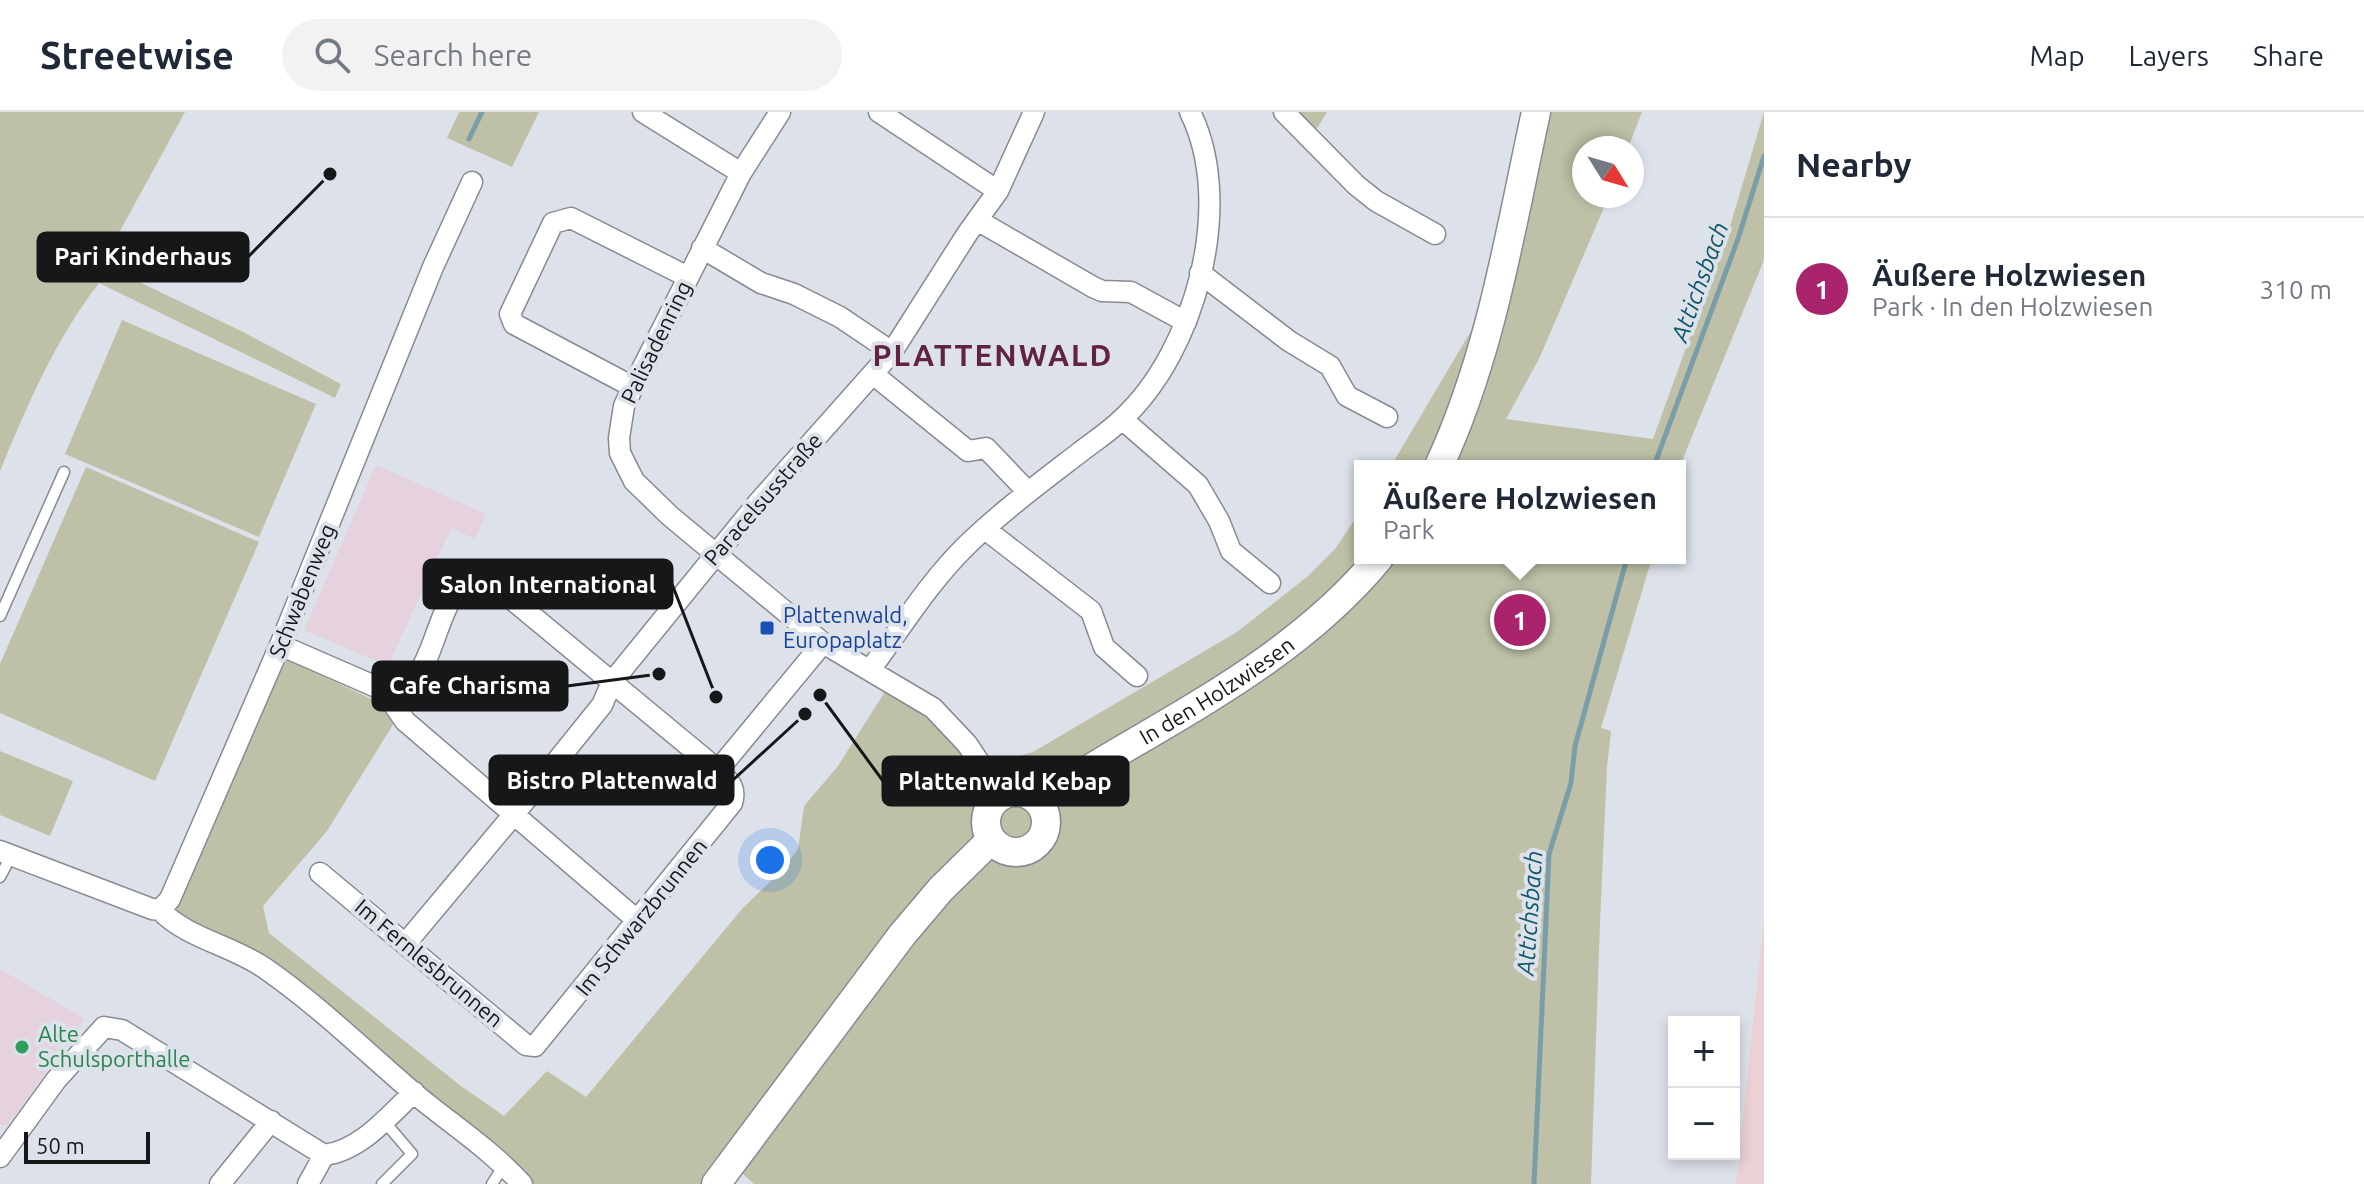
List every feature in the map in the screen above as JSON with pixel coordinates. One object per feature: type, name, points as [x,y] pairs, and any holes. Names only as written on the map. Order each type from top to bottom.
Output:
[{"type":"street","points":[[643,112],[741,173]]},
{"type":"street","name":"Palisadenring","points":[[780,112],[741,173],[624,406],[620,453],[630,473],[655,503],[823,643],[933,708],[950,723],[987,770],[1001,795]]},
{"type":"street","points":[[879,112],[998,191]]},
{"type":"street","name":"Paracelsusstraße","points":[[406,943],[602,705],[612,682],[715,554],[892,352],[998,191],[1034,112]]},
{"type":"street","points":[[870,670],[928,589],[964,548],[1028,492],[1122,419],[1156,377],[1186,322],[1208,237],[1210,203],[1207,167],[1199,132],[1190,112]]},
{"type":"street","points":[[1284,112],[1356,185],[1376,201],[1435,234]]},
{"type":"street","points":[[1442,460],[1457,428],[1479,362],[1536,112]]},
{"type":"street","name":"Schwabenweg","points":[[160,910],[170,899],[280,645],[433,267],[472,182]]},
{"type":"street","points":[[633,387],[514,324],[511,319],[510,314],[553,223],[571,218],[688,277]]},
{"type":"street","points":[[977,220],[1093,287],[1102,291],[1131,292],[1186,322]]},
{"type":"street","points":[[702,248],[761,283],[794,294],[840,317],[892,352]]},
{"type":"street","points":[[1200,273],[1289,341],[1330,366],[1347,396],[1387,417]]},
{"type":"street","points":[[873,374],[968,451],[986,448],[1028,492]]},
{"type":"street","points":[[1122,419],[1198,485],[1219,521],[1231,551],[1270,583]]},
{"type":"street","points":[[985,529],[1091,611],[1104,647],[1137,676]]},
{"type":"street","name":"In den Holzwiesen","points":[[1038,801],[1211,697],[1295,641],[1343,599],[1374,564]]},
{"type":"street","points":[[280,645],[389,692],[405,689],[417,677],[457,588],[478,576],[493,581],[718,770],[823,643]]},
{"type":"street","points":[[389,692],[405,721],[638,921]]},
{"type":"street","name":"Im Schwarzbrunnen","points":[[539,1044],[732,803],[733,786],[718,770]]},
{"type":"street","points":[[1019,791],[1030,794],[1038,801],[1047,820],[1043,836],[1033,847],[1011,852],[991,840],[986,821],[988,811],[1001,795],[1019,791]]},
{"type":"street","points":[[724,1173],[902,935],[941,889],[991,840]]},
{"type":"street","points":[[6,854],[160,910],[170,921],[262,966],[477,1140],[522,1184]]},
{"type":"street","name":"Im Fernlesbrunnen","points":[[320,873],[526,1045],[539,1044]]},
{"type":"street","points":[[0,1157],[56,1080],[104,1027],[122,1030],[324,1155],[342,1153],[384,1121],[414,1092]]},
{"type":"street","points":[[220,1184],[271,1121]]},
{"type":"street","points":[[308,1184],[324,1155]]},
{"type":"lane","points":[[0,616],[64,472]]},
{"type":"lane","points":[[0,877],[6,854]]},
{"type":"lane","points":[[382,1184],[412,1154],[384,1121]]},
{"type":"lane","points":[[492,1184],[504,1165]]},
{"type":"shaded area","points":[[376,465],[486,514],[475,539],[451,528],[388,666],[304,630]]},
{"type":"shaded area","points":[[1764,919],[1764,1184],[1736,1184]]},
{"type":"shaded area","points":[[0,969],[85,1019],[7,1126],[0,1124]]},
{"type":"green space","points":[[0,112],[185,112],[102,264],[243,332],[341,384],[335,398],[99,283],[56,350],[0,471]]},
{"type":"green space","points":[[459,112],[539,112],[512,167],[447,138]]},
{"type":"green space","points":[[1295,112],[1327,112],[1316,130]]},
{"type":"green space","points":[[1536,112],[1642,112],[1633,136],[1572,136],[1572,208],[1604,208],[1539,359],[1506,419],[1653,439],[1731,223],[1764,112],[1764,260],[1682,460],[1395,460],[1503,277]]},
{"type":"green space","points":[[122,320],[316,404],[259,537],[65,454]]},
{"type":"green space","points":[[86,467],[259,542],[155,781],[0,713],[0,664]]},
{"type":"green space","points":[[1354,521],[1354,564],[1650,564],[1601,728],[1611,731],[1600,923],[1591,1184],[754,1184],[731,1163],[709,1184],[532,1184],[344,1025],[172,914],[282,657],[380,703],[394,723],[327,831],[263,906],[269,933],[461,1086],[504,1116],[547,1071],[586,1097],[742,909],[782,870],[798,849],[804,806],[838,766],[891,682],[995,763],[1033,752],[1237,632],[1308,576],[1335,549]]},
{"type":"green space","points":[[0,751],[73,781],[50,836],[0,815]]},
{"type":"waterway","points":[[469,139],[482,112]]},
{"type":"waterway","name":"Attichsbach","points":[[1656,460],[1738,239],[1764,156]]},
{"type":"waterway","name":"Attichsbach","points":[[1534,1184],[1549,854],[1571,783],[1575,746],[1625,564]]},
{"type":"place","name":"Pari Kinderhaus","points":[[330,174]]},
{"type":"place","name":"Äußere Holzwiesen","points":[[1520,620]]},
{"type":"place","name":"Plattenwald, Europaplatz","points":[[767,628]]},
{"type":"place","name":"Cafe Charisma","points":[[659,674]]},
{"type":"place","name":"Plattenwald Kebap","points":[[820,695]]},
{"type":"place","name":"Salon International","points":[[716,697]]},
{"type":"place","name":"Bistro Plattenwald","points":[[805,714]]},
{"type":"place","name":"Alte Schulsporthalle","points":[[22,1047]]},
{"type":"district","name":"PLATTENWALD","points":[[993,356]]}]
